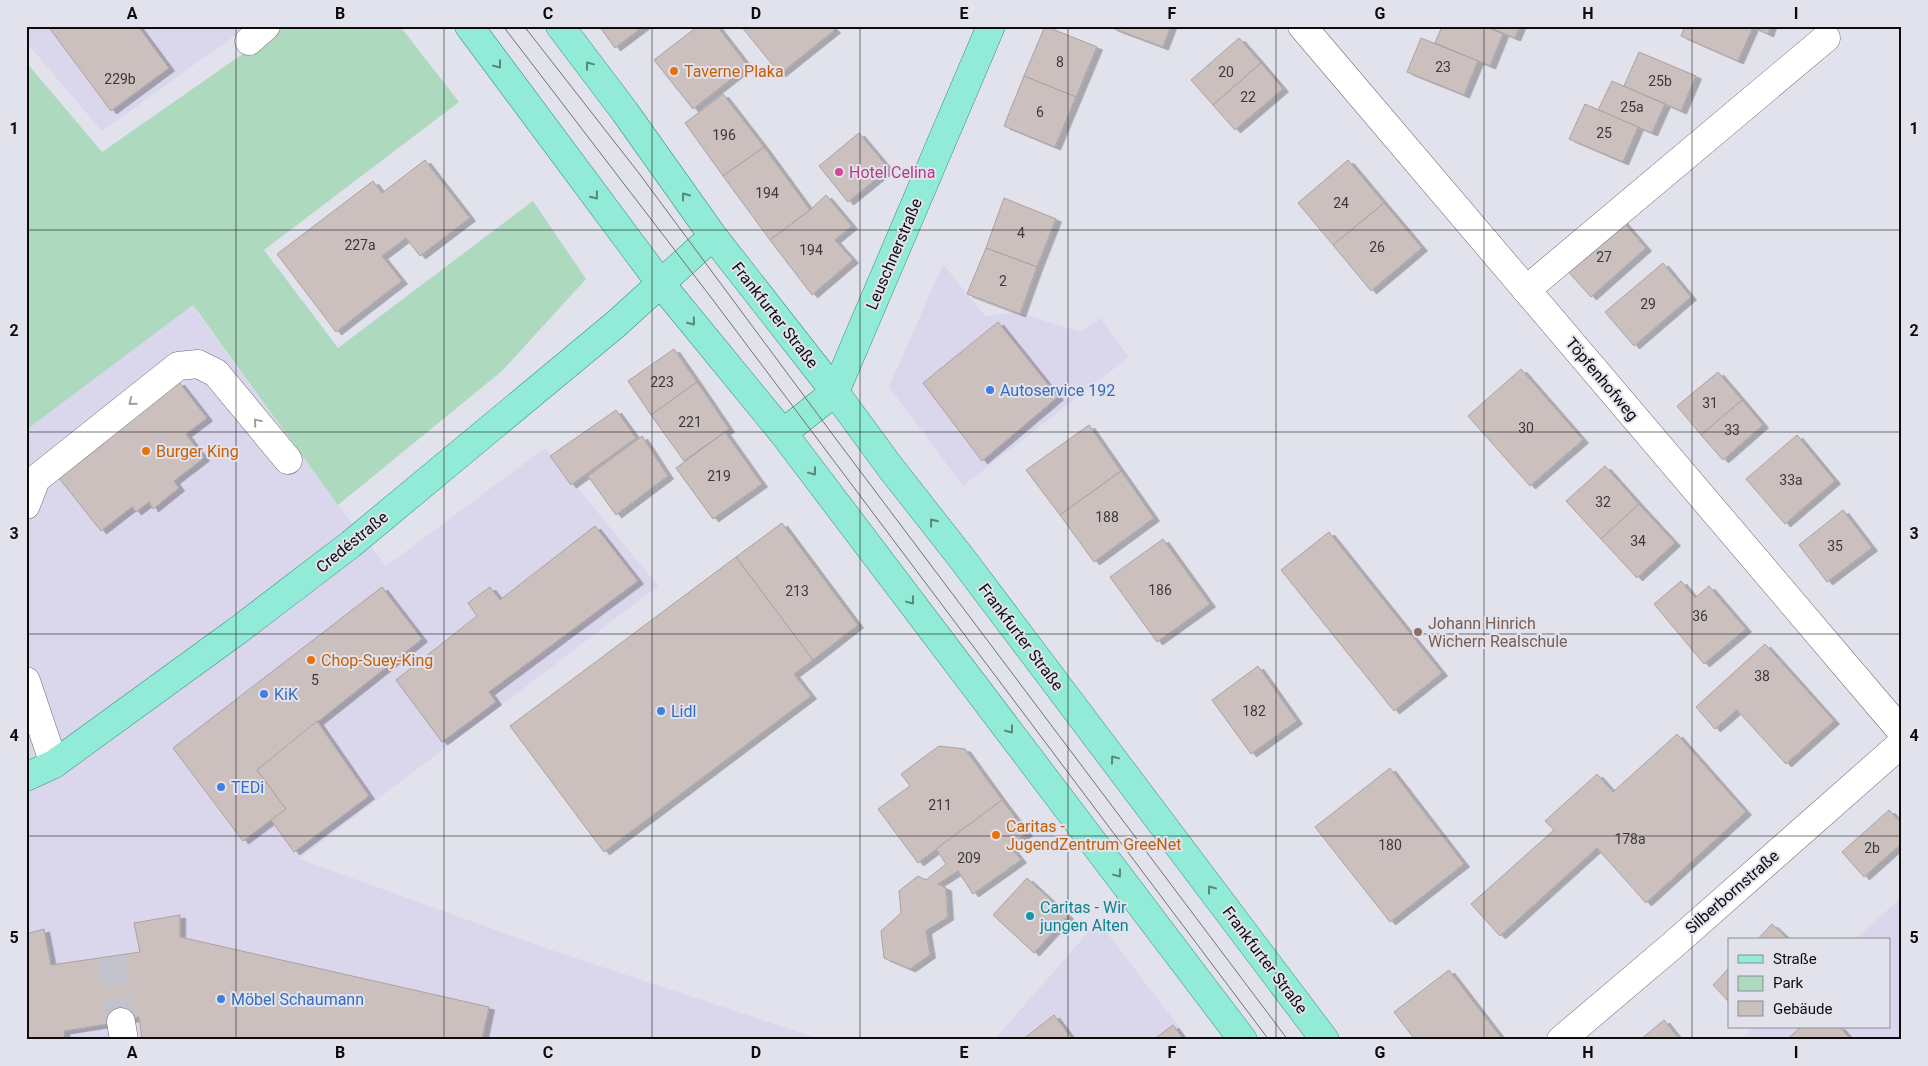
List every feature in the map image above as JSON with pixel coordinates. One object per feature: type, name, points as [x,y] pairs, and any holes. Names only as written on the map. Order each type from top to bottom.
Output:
[{"type":"main road","points":[[469,26],[661,284],[783,433],[1243,1040]]},
{"type":"main road","name":"Frankfurter Straße","points":[[560,26],[625,112],[713,236],[836,392],[890,467],[975,576],[1325,1040]]},
{"type":"main road","name":"Leuschnerstraße","points":[[783,433],[836,392],[991,26]]},
{"type":"main road","points":[[661,284],[713,236]]},
{"type":"main road","name":"Credéstraße","points":[[26,777],[54,764],[351,544],[661,284]]},
{"type":"street","name":"Töpfenhofweg","points":[[1302,26],[1902,732]]},
{"type":"street","points":[[1526,290],[1826,38]]},
{"type":"street","points":[[26,505],[36,479],[178,366],[198,364],[216,373],[288,460]]},
{"type":"street","points":[[26,680],[54,764]]},
{"type":"street","name":"Silberbornstraße","points":[[1561,1040],[1902,743]]},
{"type":"shaded area","points":[[26,26],[248,26],[102,131],[26,42]]},
{"type":"shaded area","points":[[943,264],[985,316],[1016,312],[1081,332],[1100,318],[1129,357],[963,486],[889,387]]},
{"type":"shaded area","points":[[192,305],[338,505],[386,566],[545,448],[658,586],[299,859],[551,950],[822,1040],[26,1040],[26,429]]},
{"type":"shaded area","points":[[1902,897],[1902,1040],[1740,1040],[1753,1028],[1890,1028],[1890,938],[1856,938]]},
{"type":"shaded area","points":[[1098,921],[1189,1040],[994,1040]]},
{"type":"green space","points":[[283,26],[400,26],[459,102],[264,250],[338,348],[533,201],[586,279],[502,371],[338,505],[193,305],[26,430],[26,62],[102,152]]},
{"type":"building","points":[[48,26],[138,26],[169,68],[111,111]]},
{"type":"building","points":[[599,26],[644,26],[615,48]]},
{"type":"building","points":[[698,26],[717,26],[748,66],[693,109],[654,60]]},
{"type":"building","points":[[741,26],[831,26],[835,30],[780,74]]},
{"type":"building","points":[[1045,26],[1097,47],[1076,97],[1024,76]]},
{"type":"building","points":[[1112,26],[1171,26],[1163,47],[1112,28]]},
{"type":"building","points":[[1442,26],[1485,26],[1503,34],[1490,66],[1435,43]]},
{"type":"building","points":[[1485,26],[1520,26],[1515,38]]},
{"type":"building","points":[[1685,26],[1753,27],[1738,61],[1681,36]]},
{"type":"building","points":[[1751,26],[1771,26],[1768,34]]},
{"type":"building","points":[[1239,38],[1261,63],[1213,105],[1191,80]]},
{"type":"building","points":[[1421,38],[1478,61],[1464,95],[1407,72]]},
{"type":"building","points":[[1639,52],[1696,76],[1681,111],[1624,86]]},
{"type":"building","points":[[1261,63],[1283,89],[1235,130],[1213,105]]},
{"type":"building","points":[[1024,76],[1076,97],[1055,147],[1004,126]]},
{"type":"building","points":[[1612,81],[1665,104],[1652,133],[1598,110]]},
{"type":"building","points":[[723,94],[764,147],[723,176],[685,123]]},
{"type":"building","points":[[1585,104],[1638,127],[1623,162],[1569,139]]},
{"type":"building","points":[[859,133],[889,169],[848,202],[819,166]]},
{"type":"building","points":[[764,147],[810,210],[770,240],[723,176]]},
{"type":"building","points":[[425,160],[470,218],[420,256],[406,238],[382,256],[402,281],[336,332],[277,254],[373,181],[382,193]]},
{"type":"building","points":[[1348,160],[1384,203],[1333,245],[1298,203]]},
{"type":"building","points":[[826,195],[852,226],[835,240],[853,260],[812,295],[770,240],[810,210]]},
{"type":"building","points":[[1004,198],[1056,219],[1037,267],[986,248]]},
{"type":"building","points":[[1384,203],[1422,248],[1371,291],[1333,245]]},
{"type":"building","points":[[1619,217],[1646,248],[1591,297],[1563,266]]},
{"type":"building","points":[[986,248],[1037,267],[1020,314],[967,294]]},
{"type":"building","points":[[1663,263],[1691,297],[1634,346],[1605,312]]},
{"type":"building","name":"Autoservice 192","points":[[998,322],[1058,397],[982,461],[923,383]]},
{"type":"building","points":[[674,349],[697,382],[651,415],[628,381]]},
{"type":"building","points":[[1521,369],[1583,440],[1530,486],[1468,416]]},
{"type":"building","points":[[1718,372],[1742,400],[1701,435],[1677,406]]},
{"type":"building","name":"Burger King","points":[[179,382],[207,418],[186,434],[204,458],[174,481],[179,488],[153,509],[149,502],[136,512],[132,507],[101,531],[59,478],[103,444],[99,439]]},
{"type":"building","points":[[697,382],[729,429],[684,461],[651,415]]},
{"type":"building","points":[[1742,400],[1763,425],[1723,460],[1701,435]]},
{"type":"building","points":[[616,410],[636,438],[571,485],[550,456]]},
{"type":"building","points":[[1089,425],[1121,471],[1060,515],[1026,470]]},
{"type":"building","points":[[725,432],[762,484],[713,519],[676,468]]},
{"type":"building","points":[[1797,435],[1835,481],[1785,524],[1746,479]]},
{"type":"building","points":[[642,436],[668,476],[616,515],[588,476]]},
{"type":"building","points":[[1605,466],[1639,504],[1601,539],[1566,501]]},
{"type":"building","points":[[1121,471],[1154,518],[1094,562],[1060,515]]},
{"type":"building","points":[[1639,504],[1675,543],[1637,578],[1601,539]]},
{"type":"building","points":[[1843,510],[1872,548],[1827,582],[1799,545]]},
{"type":"building","points":[[782,523],[858,625],[813,660],[736,557]]},
{"type":"building","points":[[595,526],[638,581],[489,692],[496,702],[442,742],[396,680],[477,616],[468,603],[490,587],[500,600]]},
{"type":"building","points":[[1329,532],[1442,673],[1394,711],[1281,570]]},
{"type":"building","points":[[1163,539],[1210,604],[1157,642],[1110,577]]},
{"type":"building","name":"Lidl","points":[[736,557],[813,660],[794,674],[811,696],[604,852],[510,726]]},
{"type":"building","points":[[1681,581],[1695,598],[1709,586],[1746,629],[1704,664],[1654,604]]},
{"type":"building","points":[[382,587],[422,639],[257,770],[286,809],[243,841],[173,748]]},
{"type":"building","points":[[1765,644],[1834,721],[1786,764],[1737,710],[1715,729],[1696,707]]},
{"type":"building","points":[[1258,666],[1297,721],[1251,754],[1212,700]]},
{"type":"building","points":[[317,721],[369,796],[294,852],[271,820],[286,809],[257,770]]},
{"type":"building","points":[[1677,734],[1746,812],[1646,903],[1597,848],[1500,936],[1471,904],[1554,830],[1545,821],[1597,774],[1613,792]]},
{"type":"building","points":[[939,746],[965,749],[1002,800],[918,863],[878,809],[910,786],[901,774]]},
{"type":"building","points":[[1390,768],[1464,864],[1390,922],[1315,827]]},
{"type":"building","points":[[1002,800],[1027,833],[1010,846],[1021,860],[973,894],[958,871],[938,884],[946,888],[948,917],[926,931],[930,955],[910,969],[884,958],[881,931],[901,913],[899,891],[918,876],[926,880],[946,864],[936,849]]},
{"type":"building","points":[[1889,810],[1902,824],[1902,843],[1864,877],[1842,852]]},
{"type":"building","name":"Caritas - Wir jungen Alten","points":[[1027,878],[1068,916],[1034,953],[993,915]]},
{"type":"building","points":[[180,915],[180,937],[489,1007],[482,1040],[142,1040],[139,1017],[121,1022],[64,1031],[65,1040],[26,1040],[26,934],[44,929],[51,965],[140,952],[134,923]]},
{"type":"building","points":[[1772,924],[1787,938],[1759,938]]},
{"type":"building","points":[[1728,969],[1728,1001],[1713,985]]},
{"type":"building","points":[[1449,970],[1503,1040],[1415,1040],[1394,1012]]},
{"type":"building","points":[[1054,1015],[1073,1040],[1022,1040]]},
{"type":"building","points":[[1664,1020],[1680,1040],[1640,1040]]},
{"type":"building","points":[[1173,1025],[1184,1040],[1153,1040]]},
{"type":"building","points":[[1800,1028],[1841,1028],[1851,1040],[1786,1040]]},
{"type":"tunnel","points":[[111,957],[121,1022]]},
{"type":"tram line","points":[[503,26],[713,300],[1269,1040]]},
{"type":"tram line","points":[[524,26],[638,172],[836,439],[1288,1040]]},
{"type":"place","name":"Taverne Plaka","points":[[674,71]]},
{"type":"place","name":"Hotel Celina","points":[[839,172]]},
{"type":"place","name":"Autoservice 192","points":[[990,390]]},
{"type":"place","name":"Burger King","points":[[146,451]]},
{"type":"place","name":"Johann Hinrich Wichern Realschule","points":[[1418,632]]},
{"type":"place","name":"Chop-Suey-King","points":[[311,660]]},
{"type":"place","name":"KiK","points":[[264,694]]},
{"type":"place","name":"Lidl","points":[[661,711]]},
{"type":"place","name":"TEDi","points":[[221,787]]},
{"type":"place","name":"Caritas - JugendZentrum GreeNet","points":[[996,835]]},
{"type":"place","name":"Caritas - Wir jungen Alten","points":[[1030,916]]},
{"type":"place","name":"Möbel Schaumann","points":[[221,999]]}]
